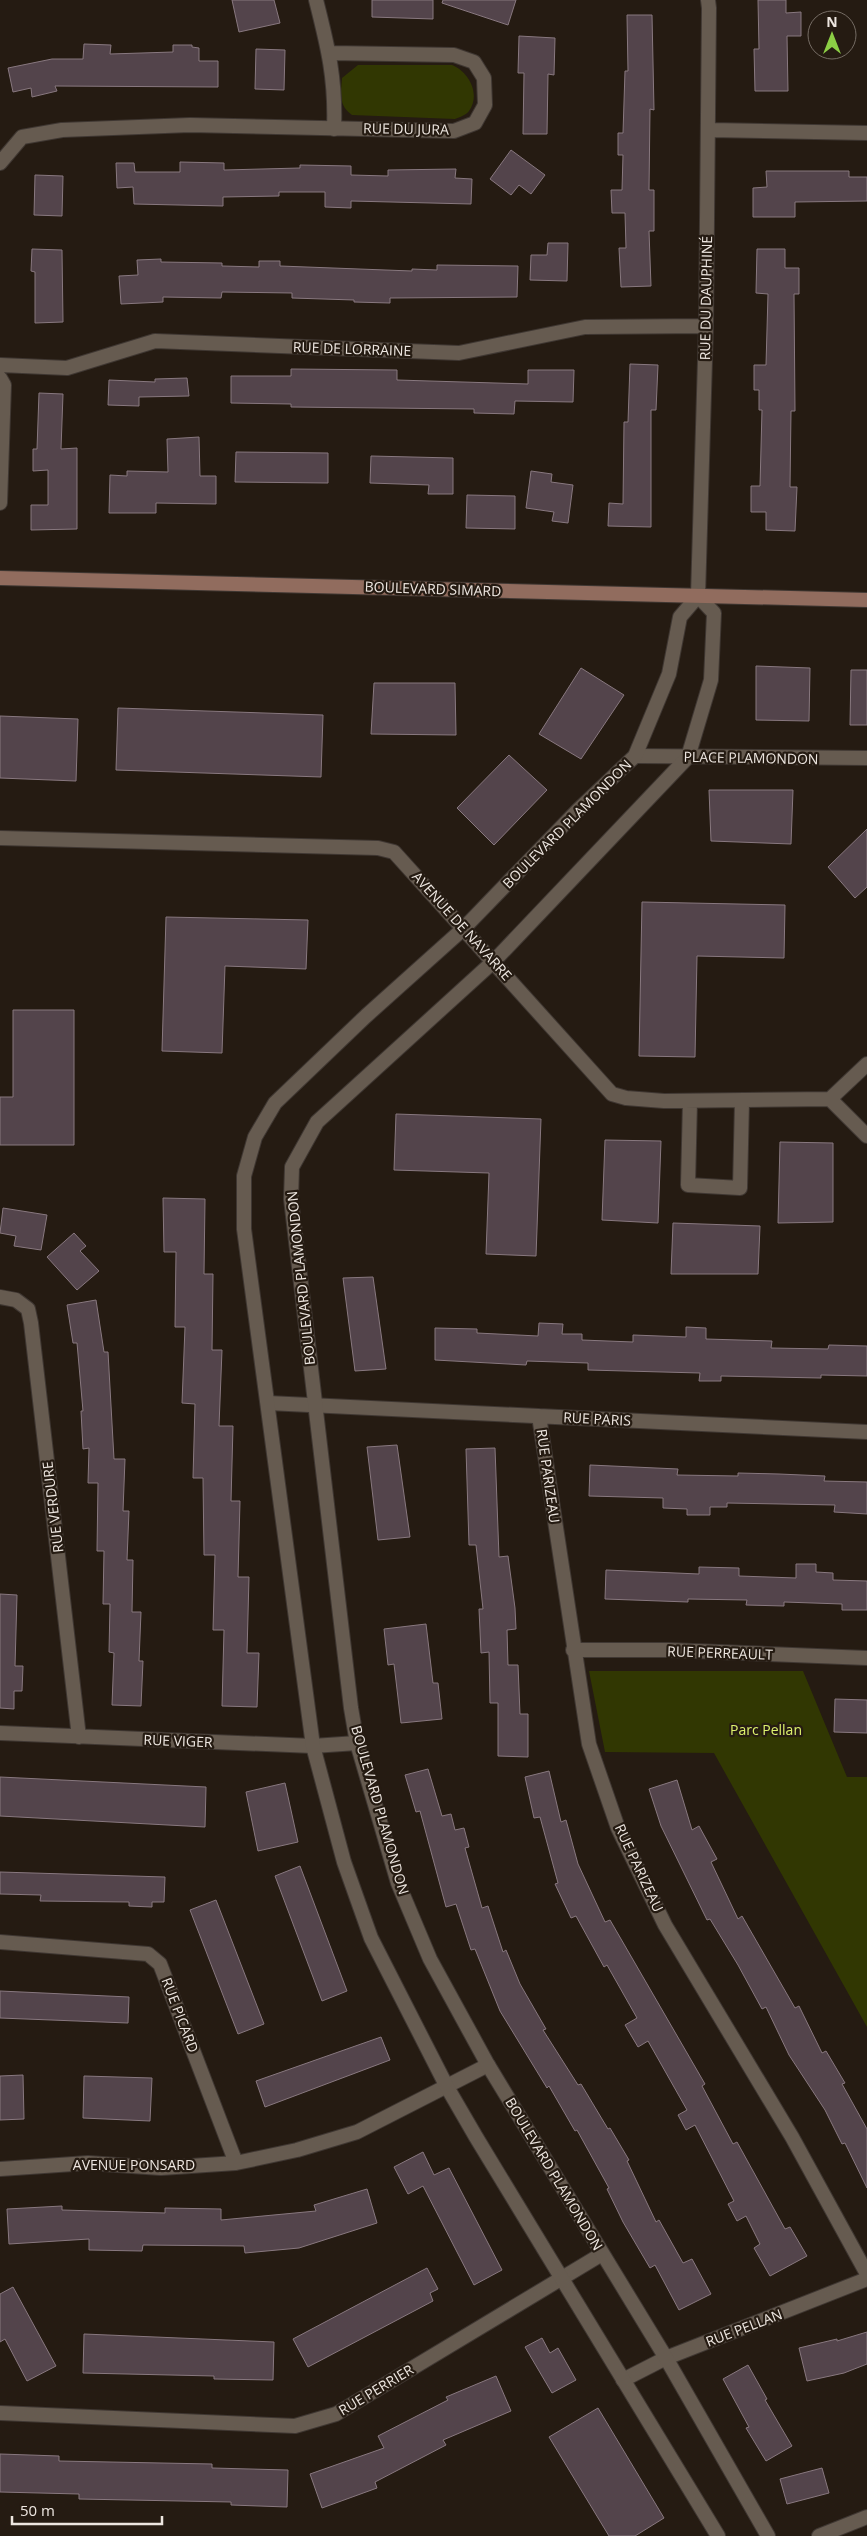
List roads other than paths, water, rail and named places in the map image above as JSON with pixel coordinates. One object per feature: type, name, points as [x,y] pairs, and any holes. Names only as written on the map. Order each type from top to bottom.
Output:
[{"type":"main road","name":"BOULEVARD SIMARD","points":[[0,578],[867,600]]},
{"type":"street","points":[[316,0],[330,53],[335,91],[334,128]]},
{"type":"street","name":"RUE DU DAUPHINÉ","points":[[698,596],[710,130],[710,8],[708,0]]},
{"type":"street","name":"RUE DU JURA","points":[[0,163],[22,137],[62,130],[190,125],[454,130],[475,123],[485,105],[484,78],[474,62],[454,54],[330,53]]},
{"type":"street","points":[[710,130],[867,133]]},
{"type":"street","name":"RUE DE LORRAINE","points":[[0,365],[67,368],[155,341],[459,354],[585,327],[706,326]]},
{"type":"street","points":[[0,378],[4,385],[0,503]]},
{"type":"street","name":"BOULEVARD PLAMONDON","points":[[718,2536],[447,2087],[371,1938],[344,1862],[313,1746],[244,1229],[244,1176],[255,1136],[275,1103],[366,1016],[463,929],[578,810],[635,756],[669,674],[680,617],[698,596],[714,613],[711,680],[688,757],[494,961],[317,1122],[292,1167],[291,1199],[314,1405],[331,1524],[344,1656],[357,1743],[398,1883],[430,1959],[488,2065],[666,2358],[768,2536]]},
{"type":"street","name":"PLACE PLAMONDON","points":[[635,756],[867,758]]},
{"type":"street","name":"AVENUE DE NAVARRE","points":[[0,838],[378,848],[394,852],[612,1094],[626,1098],[690,1101],[830,1099]]},
{"type":"street","points":[[867,1064],[830,1099],[867,1136]]},
{"type":"street","points":[[690,1101],[688,1185],[740,1188],[742,1101]]},
{"type":"street","name":"RUE VERDURE","points":[[0,1297],[16,1300],[28,1309],[31,1323],[79,1737]]},
{"type":"street","name":"RUE PARIS","points":[[268,1404],[867,1432]]},
{"type":"street","name":"RUE PARIZEAU","points":[[538,1416],[589,1744],[618,1828],[665,1925],[792,2137],[867,2274]]},
{"type":"street","name":"RUE PERREAULT","points":[[574,1650],[668,1650],[867,1658]]},
{"type":"street","name":"RUE VIGER","points":[[0,1734],[313,1746],[357,1743]]},
{"type":"street","name":"RUE PICARD","points":[[0,1942],[148,1954],[160,1964],[236,2163]]},
{"type":"street","name":"AVENUE PONSARD","points":[[0,2169],[88,2163],[161,2168],[236,2163],[297,2150],[357,2132],[488,2065]]},
{"type":"street","name":"RUE PERRIER","points":[[0,2413],[295,2426],[336,2414],[602,2254]]},
{"type":"street","name":"RUE PELLAN","points":[[623,2380],[666,2358],[867,2280]]},
{"type":"street","points":[[819,2536],[867,2517]]},
{"type":"park label","name":"Parc Pellan","points":[[766,1730]]}]
